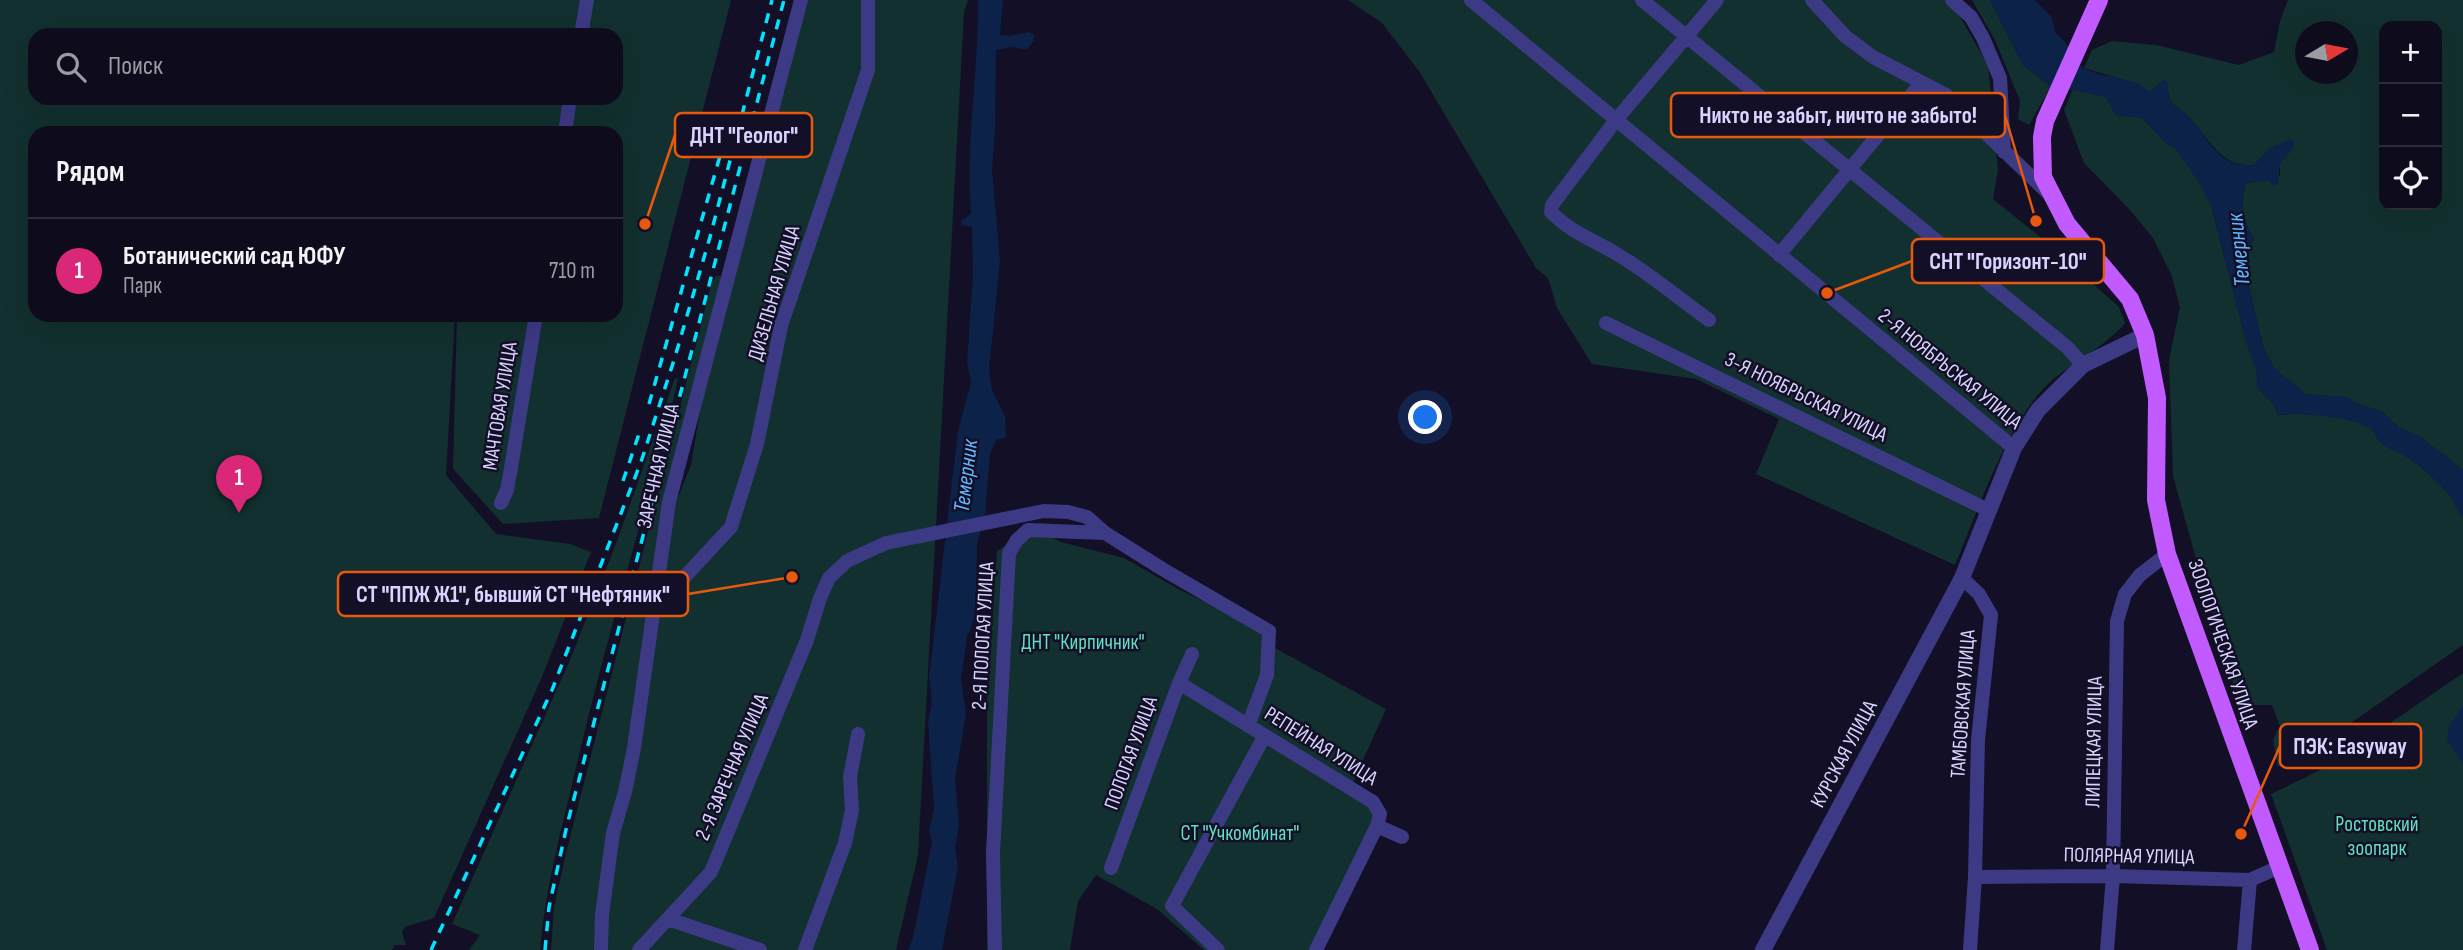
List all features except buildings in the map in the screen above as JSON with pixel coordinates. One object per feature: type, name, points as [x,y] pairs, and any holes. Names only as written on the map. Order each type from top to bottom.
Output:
[{"type":"main road","name":"ЗООЛОГИЧЕСКАЯ УЛИЦА","points":[[2099,0],[2045,121],[2042,137],[2043,177],[2067,224],[2130,299],[2145,335],[2157,398],[2156,500],[2167,554],[2310,950]]},
{"type":"street","points":[[582,28],[587,0]]},
{"type":"street","name":"ЗАРЕЧНАЯ УЛИЦА","points":[[601,950],[601,915],[613,833],[634,748],[669,502],[801,0]]},
{"type":"street","name":"ДИЗЕЛЬНАЯ УЛИЦА","points":[[652,612],[731,527],[757,444],[781,326],[868,70],[868,0]]},
{"type":"street","name":"2-Я НОЯБРЬСКАЯ УЛИЦА","points":[[1471,0],[2014,448]]},
{"type":"street","points":[[1642,0],[2068,348],[2083,365]]},
{"type":"street","points":[[1709,320],[1617,254],[1558,219],[1551,212],[1552,205],[1616,120],[1717,0]]},
{"type":"street","points":[[1812,0],[1844,36],[1873,57],[1946,95],[2052,197]]},
{"type":"street","points":[[1952,0],[1971,17],[2000,78],[2004,152]]},
{"type":"street","points":[[1779,255],[1922,83]]},
{"type":"street","points":[[566,126],[569,105]]},
{"type":"street","name":"МАЧТОВАЯ УЛИЦА","points":[[501,503],[512,468],[535,322]]},
{"type":"street","name":"3-Я НОЯБРЬСКАЯ УЛИЦА","points":[[1606,323],[1988,510]]},
{"type":"street","points":[[1962,578],[2014,448],[2038,410],[2083,365],[2145,335]]},
{"type":"street","name":"2-Я ЗАРЕЧНАЯ УЛИЦА","points":[[639,950],[710,872],[807,640],[820,598],[829,578],[847,561],[886,543],[1044,511],[1068,512],[1087,517],[1105,533]]},
{"type":"street","name":"2-Я ПОЛОГАЯ УЛИЦА","points":[[995,950],[993,853],[1009,553],[1017,540],[1028,530],[1105,533],[1269,631],[1267,675],[1248,726]]},
{"type":"street","name":"ЛИПЕЦКАЯ УЛИЦА","points":[[2107,950],[2113,876],[2118,621],[2125,594],[2140,575],[2167,554]]},
{"type":"street","name":"ТАМБОВСКАЯ УЛИЦА","points":[[1962,578],[1979,594],[1991,615],[1978,740],[1975,877],[1970,950]]},
{"type":"street","name":"КУРСКАЯ УЛИЦА","points":[[1763,950],[1962,578]]},
{"type":"street","name":"ПОЛОГАЯ УЛИЦА","points":[[1111,868],[1192,654]]},
{"type":"street","name":"РЕПЕЙНАЯ УЛИЦА","points":[[1179,683],[1373,802],[1380,814],[1377,826]]},
{"type":"street","points":[[805,950],[845,842],[852,810],[850,777],[858,734]]},
{"type":"street","points":[[1218,950],[1172,906],[1264,737]]},
{"type":"street","points":[[1316,950],[1377,826],[1402,837]]},
{"type":"street","name":"ПОЛЯРНАЯ УЛИЦА","points":[[1975,877],[2113,876],[2250,880],[2279,867]]},
{"type":"street","points":[[2244,950],[2250,880]]},
{"type":"street","points":[[668,919],[760,950]]},
{"type":"green space","points":[[0,0],[731,0],[599,518],[503,524],[453,469],[457,322],[623,322],[623,126],[28,126],[28,322],[455,322],[446,475],[496,534],[570,544],[591,552],[542,677],[434,918],[405,927],[402,932],[406,945],[395,945],[392,950],[0,950]]},
{"type":"green space","points":[[804,0],[968,0],[964,13],[918,855],[896,950],[551,950],[554,907],[566,853],[712,282],[716,276],[723,276],[664,532],[691,465],[711,346]]},
{"type":"green space","points":[[1348,0],[1944,0],[1956,10],[1988,65],[1998,170],[1993,199],[2119,307],[2125,323],[2110,338],[2057,376],[2034,400],[2020,420],[1995,468],[1955,565],[1756,474],[1779,419],[1696,379],[1592,364],[1557,308],[1548,278],[1536,268],[1419,71],[1382,23]]},
{"type":"green space","points":[[1972,0],[1990,0],[2023,65],[2051,86],[2029,125],[2018,119],[2020,101],[1995,40]]},
{"type":"green space","points":[[2288,0],[2463,0],[2463,470],[2419,436],[2400,428],[2381,411],[2360,405],[2346,397],[2306,395],[2274,368],[2263,347],[2247,278],[2245,252],[2254,239],[2243,212],[2244,191],[2246,183],[2268,180],[2280,175],[2280,164],[2294,146],[2276,145],[2254,165],[2232,162],[2216,150],[2185,113],[2173,105],[2169,97],[2168,83],[2163,81],[2149,92],[2138,84],[2084,68],[2092,50],[2112,41],[2156,45],[2239,65],[2274,52],[2280,21]]},
{"type":"green space","points":[[2073,89],[2106,97],[2116,115],[2142,118],[2167,144],[2176,148],[2199,182],[2211,205],[2246,341],[2257,371],[2258,389],[2274,404],[2278,415],[2323,416],[2367,426],[2383,444],[2410,459],[2433,478],[2449,494],[2463,516],[2463,645],[2335,734],[2278,767],[2273,740],[2280,726],[2272,705],[2240,705],[2173,476],[2169,360],[2180,307],[2171,274],[2153,238],[2084,163],[2064,110]]},
{"type":"green space","points":[[675,378],[678,379],[673,401],[598,679],[559,839],[540,950],[469,950],[480,935],[452,924],[570,660],[617,541]]},
{"type":"green space","points":[[1032,528],[1061,542],[1124,558],[1180,590],[1269,633],[1266,643],[1386,709],[1351,787],[1385,809],[1310,950],[1204,950],[1157,909],[1096,875],[1078,901],[1070,950],[987,950],[987,701],[997,551]]},
{"type":"green space","name":"Ростовский зоопарк","points":[[2463,673],[2463,950],[2327,950],[2271,794],[2326,767]]},
{"type":"water","name":"Темерник","points":[[978,0],[1003,0],[1000,35],[1030,32],[1034,35],[1034,41],[1026,50],[1013,47],[996,50],[992,170],[1000,262],[989,368],[992,390],[1005,416],[1006,437],[996,440],[990,454],[985,515],[977,544],[976,607],[967,636],[961,679],[966,714],[955,779],[959,826],[955,847],[958,867],[942,950],[908,950],[913,938],[932,842],[929,830],[934,809],[928,723],[932,702],[929,677],[958,431],[971,382],[967,363],[973,276],[972,227],[961,225],[961,221],[971,214],[970,160]]},
{"type":"water","name":"Темерник","points":[[1990,0],[2035,0],[2051,16],[2056,34],[2084,68],[2133,82],[2149,91],[2164,80],[2168,83],[2169,97],[2173,104],[2190,118],[2216,151],[2232,162],[2254,165],[2269,149],[2290,139],[2294,140],[2294,146],[2280,164],[2278,185],[2272,186],[2268,180],[2246,183],[2244,191],[2243,212],[2254,239],[2245,252],[2247,278],[2263,347],[2274,368],[2306,394],[2346,397],[2360,405],[2381,411],[2400,428],[2419,436],[2463,470],[2463,516],[2449,494],[2433,478],[2410,459],[2383,445],[2367,426],[2323,416],[2278,415],[2274,404],[2258,389],[2256,371],[2211,205],[2199,182],[2176,149],[2167,144],[2142,118],[2116,115],[2106,97],[2051,86],[2023,65]]},
{"type":"water","points":[[2463,706],[2463,764],[2447,741],[2449,726]]},
{"type":"railway","points":[[431,950],[552,690],[641,462],[710,237],[772,0]]},
{"type":"railway","points":[[545,950],[549,907],[567,825],[784,0]]},
{"type":"railway","points":[[649,404],[724,142]]},
{"type":"railway","points":[[623,481],[640,431]]},
{"type":"place","name":"Никто не забыт, ничто не забыто!","points":[[2036,221]]},
{"type":"place","name":"ДНТ \"Геолог\"","points":[[645,224]]},
{"type":"place","name":"СНТ \"Горизонт-10\"","points":[[1827,293]]},
{"type":"place","name":"Ботанический сад ЮФУ","points":[[239,513]]},
{"type":"place","name":"СТ \"ППЖ Ж1\", бывший СТ \"Нефтяник\"","points":[[792,577]]},
{"type":"place","name":"ПЭК: Easyway","points":[[2241,834]]},
{"type":"park label","name":"ДНТ \"Кирпичник\"","points":[[1083,642]]},
{"type":"park label","name":"СТ \"Учкомбинат\"","points":[[1240,833]]}]
